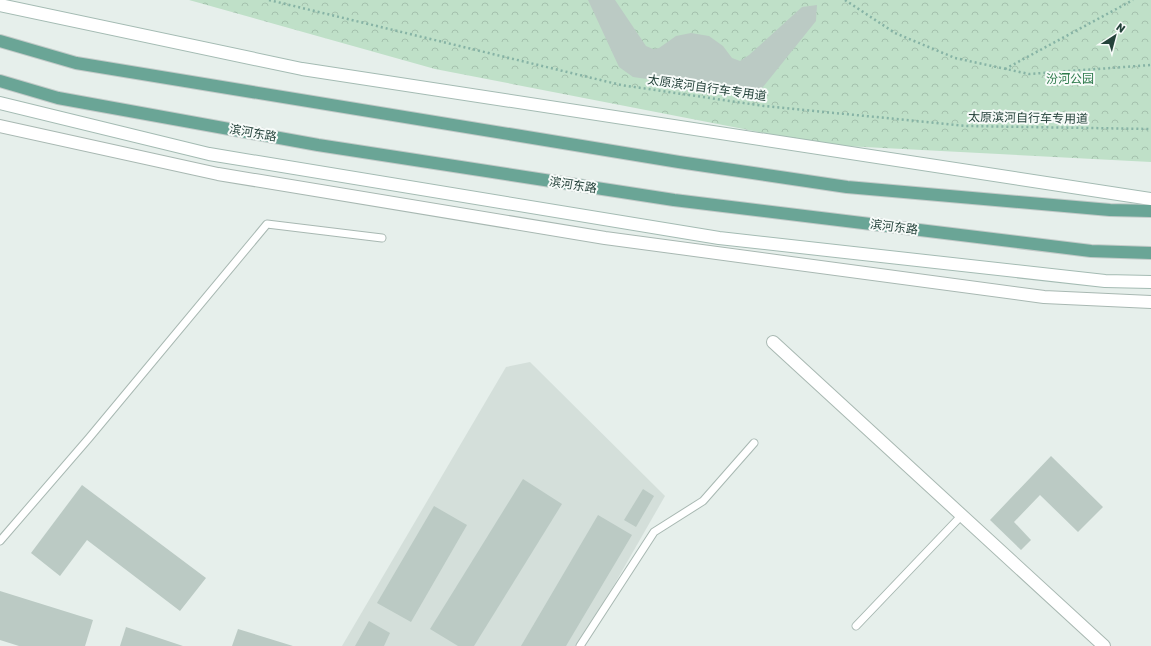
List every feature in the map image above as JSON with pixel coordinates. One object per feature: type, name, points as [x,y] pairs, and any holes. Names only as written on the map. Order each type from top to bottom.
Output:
[{"type":"main road","points":[[0,5],[302,70],[1151,199]]},
{"type":"main road","points":[[0,41],[76,63],[694,164],[847,186],[1110,210],[1151,211]]},
{"type":"main road","name":"滨河东路","points":[[0,80],[58,98],[318,145],[674,200],[1091,251],[1151,253]]},
{"type":"main road","points":[[0,103],[209,154],[719,238],[1106,281],[1151,282]]},
{"type":"main road","points":[[0,126],[218,174],[605,238],[1044,297],[1151,302]]},
{"type":"main road","points":[[773,342],[1104,646]]},
{"type":"lane","points":[[0,541],[89,438],[267,224],[382,238]]},
{"type":"lane","points":[[580,646],[654,532],[703,501],[754,443]]},
{"type":"lane","points":[[856,626],[962,515]]},
{"type":"path","name":"太原滨河自行车专用道","points":[[269,0],[621,85],[764,106],[968,126],[1151,129]]},
{"type":"path","points":[[845,0],[895,33],[955,58],[1005,69],[1030,74],[1151,65]]},
{"type":"path","points":[[1005,69],[1133,0]]},
{"type":"shaded area","points":[[530,362],[665,496],[579,646],[342,646],[506,367]]},
{"type":"green space","name":"汾河公园","points":[[189,0],[1151,0],[1151,162],[826,145],[435,69]]},
{"type":"building","points":[[588,0],[615,0],[646,46],[653,49],[659,48],[676,36],[691,33],[709,36],[723,46],[732,58],[740,61],[749,55],[802,7],[817,5],[816,21],[763,87],[753,94],[633,77],[619,67]]},
{"type":"building","points":[[1051,456],[1103,507],[1078,532],[1040,495],[1014,522],[1031,540],[1021,550],[990,520]]},
{"type":"building","points":[[523,479],[562,504],[474,646],[458,646],[430,629]]},
{"type":"building","points":[[82,485],[206,578],[180,611],[87,540],[60,576],[31,553]]},
{"type":"building","points":[[643,489],[654,496],[636,527],[624,520]]},
{"type":"building","points":[[434,506],[467,525],[411,622],[377,603]]},
{"type":"building","points":[[598,515],[632,535],[566,646],[521,646]]},
{"type":"building","points":[[0,591],[93,620],[85,646],[19,646],[0,640]]},
{"type":"building","points":[[369,621],[390,633],[384,646],[355,646]]},
{"type":"building","points":[[126,627],[183,646],[120,646]]},
{"type":"building","points":[[238,629],[293,646],[232,646]]}]
